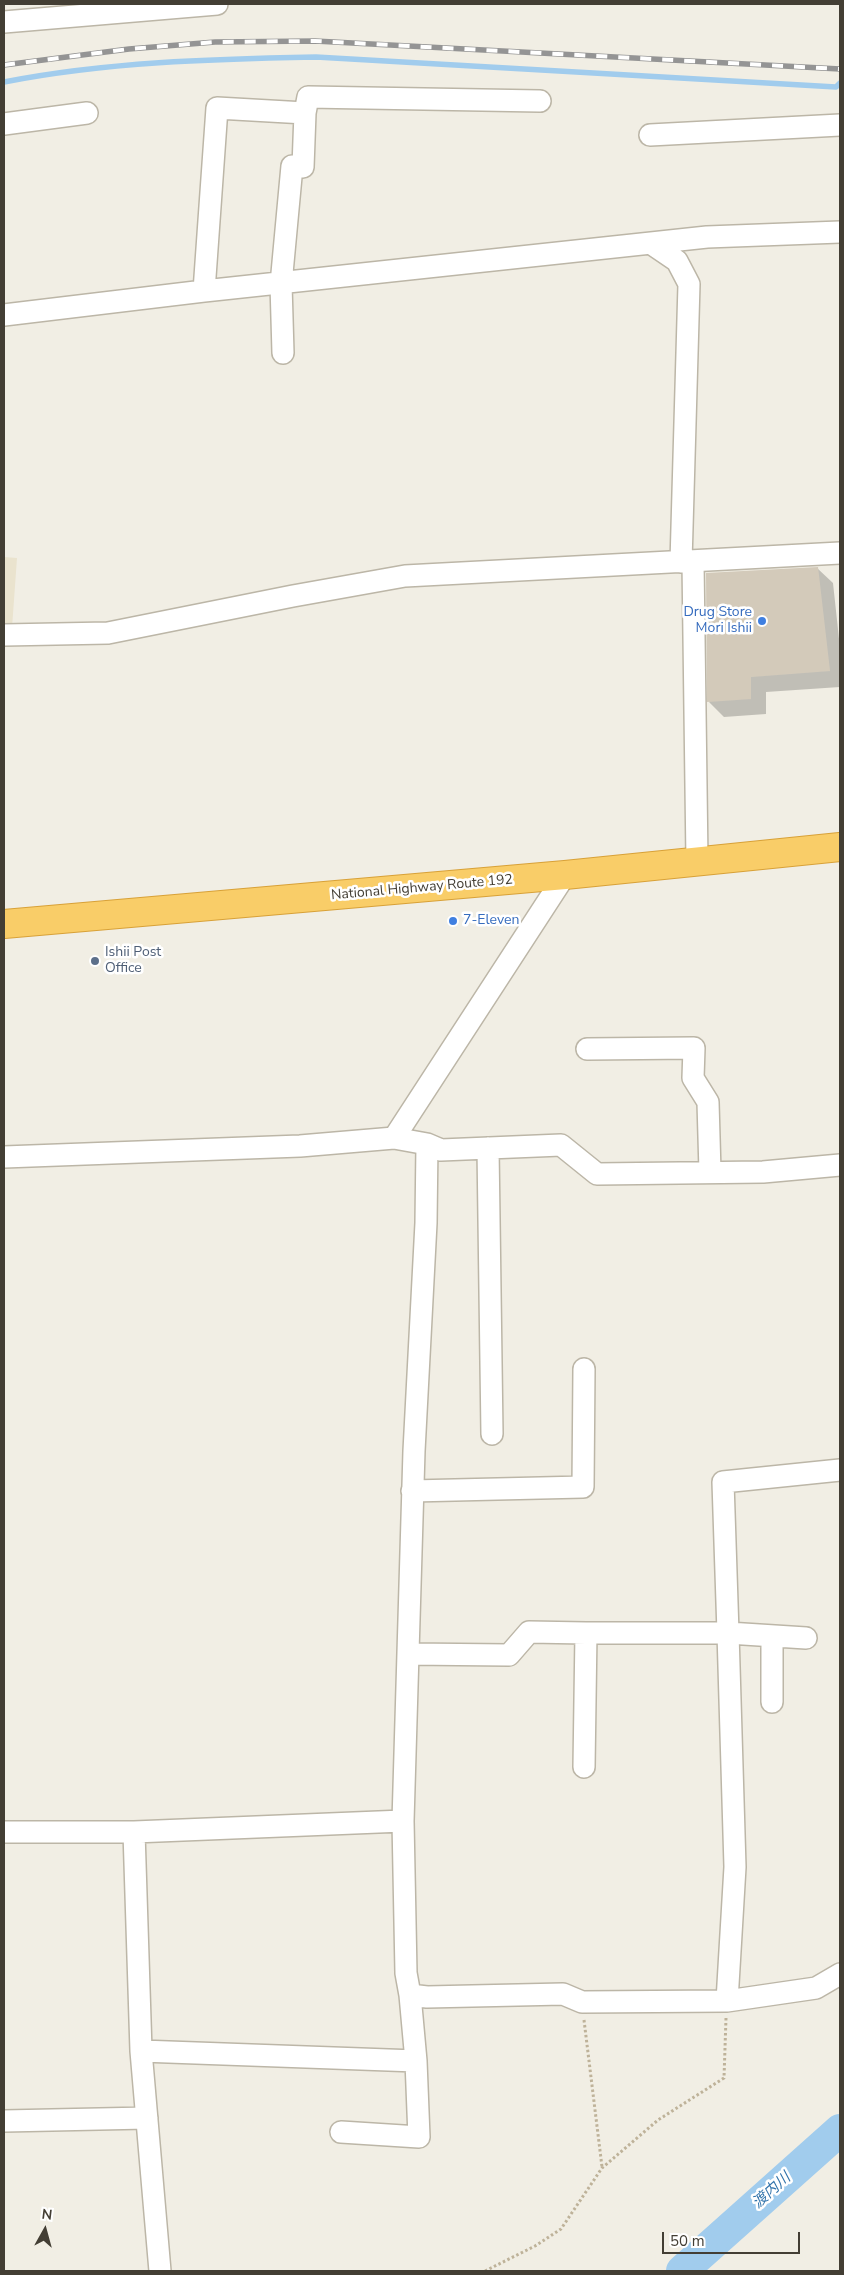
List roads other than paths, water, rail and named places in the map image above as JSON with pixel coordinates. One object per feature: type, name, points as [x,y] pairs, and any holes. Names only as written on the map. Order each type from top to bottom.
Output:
[{"type":"highway","name":"National Highway Route 192","points":[[4,924],[565,875],[840,847]]},
{"type":"street","points":[[4,22],[217,4]]},
{"type":"street","points":[[283,353],[281,284],[292,166],[303,167],[305,113],[308,97],[540,101]]},
{"type":"street","points":[[204,291],[217,108],[305,113]]},
{"type":"street","points":[[4,124],[87,113]]},
{"type":"street","points":[[650,135],[840,125]]},
{"type":"street","points":[[4,315],[204,291],[708,237],[840,232]]},
{"type":"street","points":[[652,244],[677,262],[689,284],[687,562],[697,862]]},
{"type":"street","points":[[4,635],[108,634],[293,596],[405,576],[840,553]]},
{"type":"street","points":[[394,1138],[565,875]]},
{"type":"street","points":[[587,1050],[694,1048],[693,1078],[708,1102],[710,1172]]},
{"type":"street","points":[[4,1157],[300,1146],[394,1138],[427,1144],[441,1150],[561,1145],[597,1174],[763,1172],[840,1164]]},
{"type":"street","points":[[341,2132],[419,2137],[416,2061],[406,1973],[403,1821],[412,1492],[426,1223],[427,1144]]},
{"type":"street","points":[[488,1148],[492,1434]]},
{"type":"street","points":[[412,1492],[583,1487],[584,1369]]},
{"type":"street","points":[[727,2001],[735,1868],[723,1482],[840,1470]]},
{"type":"street","points":[[408,1654],[508,1655],[529,1632],[586,1634],[728,1633],[806,1638]]},
{"type":"street","points":[[584,1767],[586,1634]]},
{"type":"street","points":[[772,1636],[772,1702]]},
{"type":"street","points":[[4,1832],[134,1832],[403,1821]]},
{"type":"street","points":[[134,1832],[141,2052],[160,2271]]},
{"type":"street","points":[[410,1995],[427,1997],[563,1994],[582,2002],[727,2001],[816,1988],[840,1974]]},
{"type":"street","points":[[141,2052],[416,2061]]},
{"type":"street","points":[[4,2121],[147,2118]]},
{"type":"waterway","points":[[4,82],[42,75],[120,66],[237,59],[316,57],[836,87],[840,83]]},
{"type":"waterway","name":"渡内川","points":[[682,2271],[840,2130]]},
{"type":"railway","points":[[4,65],[129,49],[215,42],[315,41],[840,69]]},
{"type":"place","name":"Drug Store Mori Ishii","points":[[762,621]]},
{"type":"place","name":"7-Eleven","points":[[453,921]]},
{"type":"place","name":"Ishii Post Office","points":[[95,961]]}]
